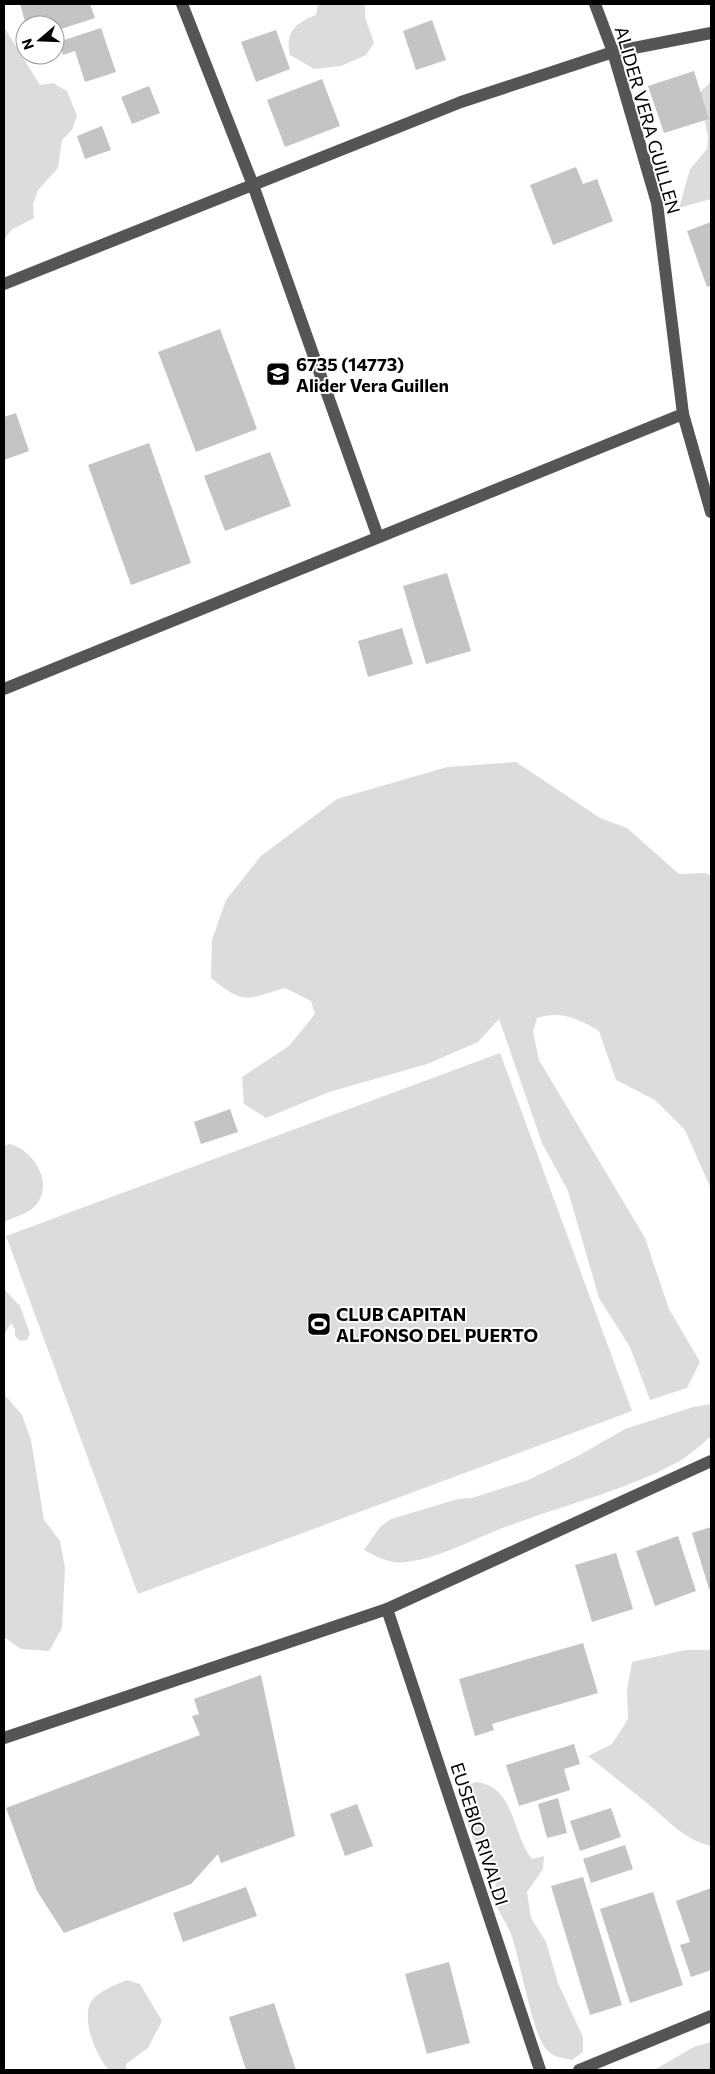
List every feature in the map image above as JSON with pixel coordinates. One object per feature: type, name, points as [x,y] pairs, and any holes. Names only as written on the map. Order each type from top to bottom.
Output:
[{"type":"street","points":[[182,4],[253,185],[378,537]]},
{"type":"street","name":"ALIDER VERA GUILLEN","points":[[595,4],[613,52],[657,203],[683,414],[711,512]]},
{"type":"street","points":[[4,284],[461,102],[613,52],[711,34]]},
{"type":"street","points":[[4,689],[683,414]]},
{"type":"street","points":[[4,1738],[387,1609],[711,1461]]},
{"type":"street","name":"EUSEBIO RIVALDI","points":[[387,1609],[540,2070]]},
{"type":"street","points":[[580,2070],[711,2016]]},
{"type":"shaded area","points":[[318,4],[365,4],[365,17],[374,43],[366,55],[341,66],[314,69],[290,55],[290,34],[302,21],[316,15]]},
{"type":"shaded area","points":[[4,27],[15,45],[15,65],[28,65],[40,85],[53,83],[67,91],[77,116],[72,130],[62,140],[58,168],[38,190],[33,204],[34,218],[11,230],[4,240]]},
{"type":"shaded area","points":[[711,82],[711,199],[679,208],[690,169],[707,149],[708,136],[701,104],[701,91]]},
{"type":"shaded area","points":[[516,762],[600,818],[627,828],[679,874],[706,873],[711,876],[711,1189],[685,1130],[655,1100],[616,1080],[599,1031],[569,1017],[554,1015],[537,1018],[533,1032],[539,1060],[645,1238],[669,1309],[700,1362],[687,1388],[650,1400],[630,1347],[599,1298],[568,1191],[542,1143],[499,1019],[478,1042],[427,1064],[329,1092],[266,1118],[244,1104],[242,1077],[289,1046],[315,1014],[311,1001],[285,988],[246,998],[232,993],[211,978],[212,940],[226,900],[261,856],[337,799],[447,767]]},
{"type":"shaded area","name":"CLUB CAPITAN ALFONSO DEL PUERTO","points":[[500,1053],[632,1411],[138,1594],[6,1236]]},
{"type":"shaded area","points":[[9,1144],[27,1153],[34,1161],[43,1180],[43,1190],[40,1199],[33,1208],[4,1222],[4,1146]]},
{"type":"shaded area","points":[[4,1289],[20,1306],[30,1334],[27,1340],[20,1341],[15,1336],[15,1329],[11,1323],[4,1335]]},
{"type":"shaded area","points":[[4,1394],[22,1415],[31,1440],[44,1520],[60,1541],[65,1568],[62,1628],[49,1651],[21,1649],[4,1637]]},
{"type":"shaded area","points":[[711,1404],[711,1436],[678,1462],[638,1481],[532,1517],[434,1556],[401,1562],[380,1558],[364,1550],[380,1527],[391,1519],[458,1499],[472,1498],[528,1480],[578,1456],[625,1429],[693,1407]]},
{"type":"shaded area","points":[[686,1650],[711,1650],[711,1846],[694,1840],[680,1831],[588,1756],[612,1744],[628,1719],[627,1690],[632,1662]]},
{"type":"shaded area","points":[[476,1782],[489,1786],[499,1792],[506,1802],[525,1848],[532,1859],[544,1856],[543,1869],[527,1892],[531,1918],[546,1942],[558,1983],[583,2037],[583,2052],[572,2060],[558,2057],[549,2052],[537,2030],[512,1937],[493,1899],[496,1883],[473,1837],[464,1813],[463,1787]]},
{"type":"shaded area","points":[[127,1980],[140,1984],[162,2021],[148,2048],[126,2064],[126,2070],[109,2070],[99,2056],[91,2036],[88,2025],[89,2006],[100,1993]]},
{"type":"shaded area","points":[[711,2042],[711,2070],[654,2070],[694,2047]]},
{"type":"building","points":[[20,4],[90,4],[95,18],[65,28],[65,15],[23,15]]},
{"type":"building","points":[[432,20],[446,60],[416,70],[403,31]]},
{"type":"building","points":[[101,28],[116,72],[85,82],[75,51],[65,54],[65,40]]},
{"type":"building","points":[[276,30],[290,69],[256,82],[241,42]]},
{"type":"building","points":[[694,71],[709,119],[664,133],[648,86]]},
{"type":"building","points":[[322,79],[340,126],[285,147],[267,100]]},
{"type":"building","points":[[149,86],[160,113],[132,124],[121,97]]},
{"type":"building","points":[[102,126],[111,150],[85,159],[77,136]]},
{"type":"building","points":[[576,167],[583,184],[597,179],[613,221],[553,245],[530,185]]},
{"type":"building","points":[[711,222],[711,286],[707,287],[687,231]]},
{"type":"building","points":[[220,329],[257,429],[196,452],[158,352]]},
{"type":"building","points":[[16,413],[29,451],[4,460],[4,417]]},
{"type":"building","points":[[149,443],[191,563],[131,585],[88,465]]},
{"type":"building","points":[[270,452],[291,506],[225,531],[204,476]]},
{"type":"building","points":[[447,573],[471,651],[426,664],[403,586]]},
{"type":"building","points":[[402,628],[413,664],[368,677],[358,641]]},
{"type":"building","points":[[230,1109],[238,1132],[201,1144],[194,1122]]},
{"type":"building","points":[[711,1527],[711,1588],[709,1589],[692,1533]]},
{"type":"building","points":[[678,1536],[696,1591],[655,1606],[636,1551]]},
{"type":"building","points":[[616,1553],[633,1609],[592,1622],[575,1565]]},
{"type":"building","points":[[583,1643],[598,1693],[492,1724],[494,1730],[475,1736],[459,1679]]},
{"type":"building","points":[[261,1675],[295,1836],[221,1863],[218,1854],[191,1884],[64,1933],[37,1891],[6,1808],[200,1735],[192,1716],[199,1714],[194,1699]]},
{"type":"building","points":[[574,1744],[580,1764],[564,1769],[570,1790],[519,1806],[506,1765]]},
{"type":"building","points":[[558,1798],[567,1833],[547,1838],[538,1804]]},
{"type":"building","points":[[357,1804],[373,1846],[345,1856],[330,1814]]},
{"type":"building","points":[[611,1808],[621,1837],[580,1851],[570,1821]]},
{"type":"building","points":[[625,1845],[633,1869],[591,1883],[583,1859]]},
{"type":"building","points":[[583,1877],[622,2005],[590,2015],[551,1886]]},
{"type":"building","points":[[246,1887],[257,1916],[183,1942],[173,1913]]},
{"type":"building","points":[[711,1888],[711,1970],[691,1977],[680,1945],[690,1942],[676,1901]]},
{"type":"building","points":[[653,1892],[683,1985],[630,2003],[600,1909]]},
{"type":"building","points":[[449,1962],[470,2043],[427,2054],[405,1974]]},
{"type":"building","points":[[274,2003],[296,2070],[246,2070],[229,2017]]},
{"type":"place","name":"6735 (14773) Alider Vera Guillen","points":[[278,374]]},
{"type":"place","name":"CLUB CAPITAN ALFONSO DEL PUERTO","points":[[319,1324]]}]
